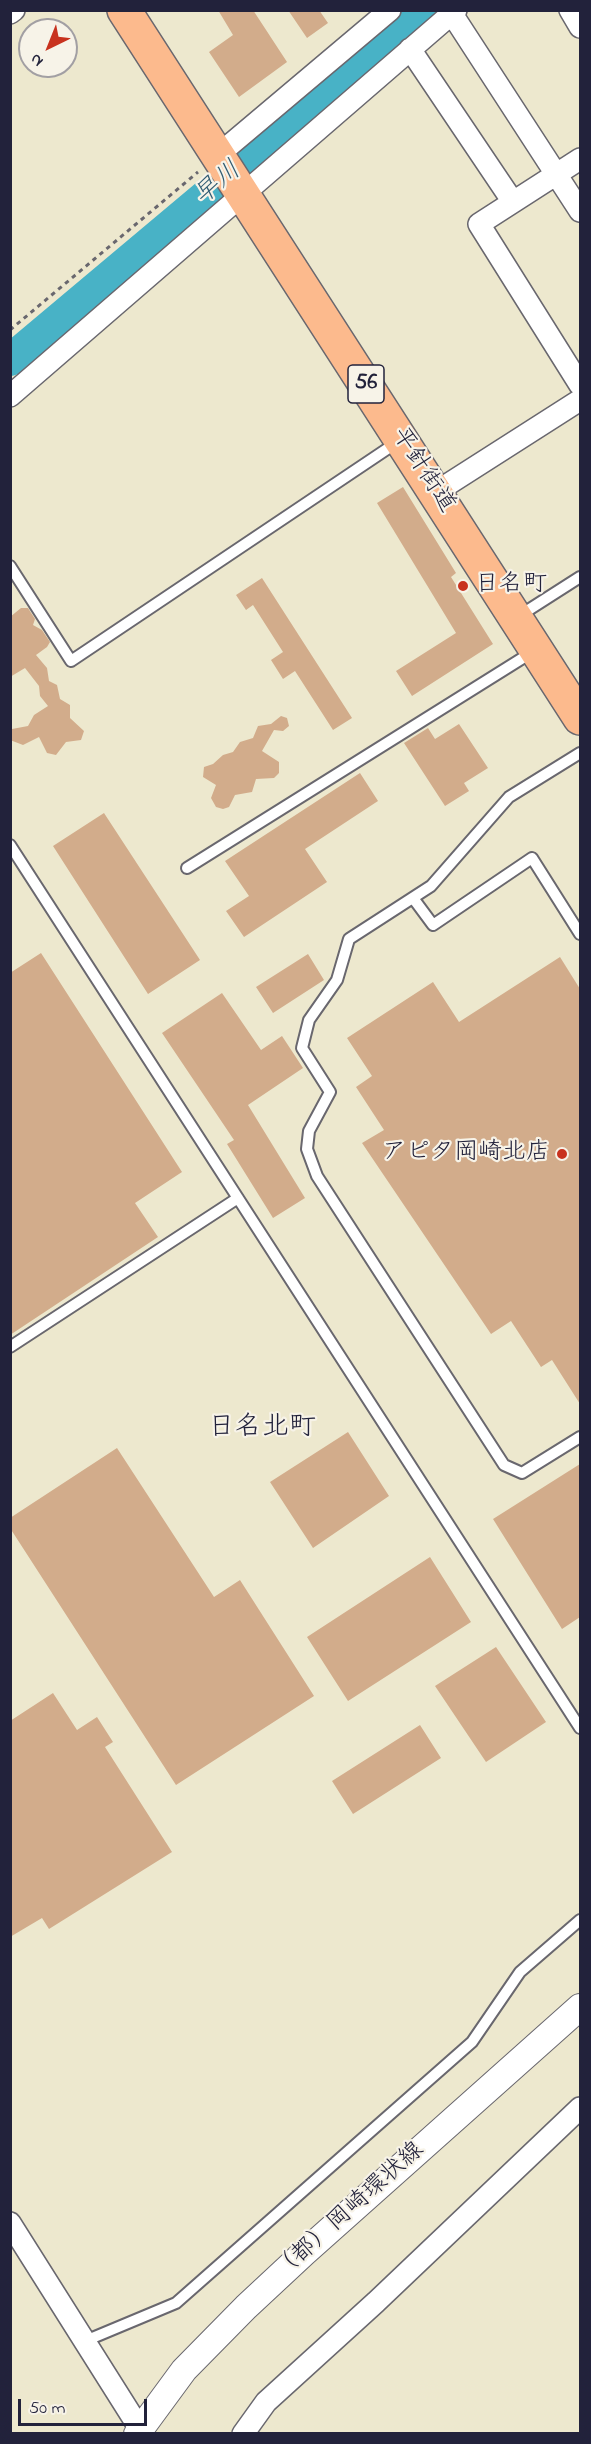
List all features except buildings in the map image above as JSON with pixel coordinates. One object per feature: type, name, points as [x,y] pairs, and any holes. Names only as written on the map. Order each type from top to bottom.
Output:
[{"type":"main road","name":"56","points":[[124,10],[245,195]]},
{"type":"main road","name":"平針街道","points":[[245,195],[580,718]]},
{"type":"street","points":[[10,14],[15,10]]},
{"type":"street","points":[[218,155],[367,18],[390,10]]},
{"type":"street","points":[[570,10],[580,27]]},
{"type":"street","points":[[10,396],[454,12],[580,211]]},
{"type":"street","points":[[410,49],[513,202]]},
{"type":"street","points":[[580,159],[479,224],[580,385]]},
{"type":"street","points":[[436,492],[580,400]]},
{"type":"street","name":"（都）岡崎環状線","points":[[138,2431],[184,2370],[246,2307],[580,2007]]},
{"type":"street","points":[[243,2433],[266,2402],[376,2302],[580,2108]]},
{"type":"street","points":[[10,2223],[85,2341],[138,2431]]},
{"type":"lane","points":[[10,566],[71,660],[402,439]]},
{"type":"lane","points":[[517,618],[580,577]]},
{"type":"lane","points":[[187,868],[536,649]]},
{"type":"lane","points":[[580,753],[509,797],[431,886],[349,939],[337,980],[309,1020],[302,1048],[330,1092],[309,1131],[307,1149],[316,1176],[504,1465],[522,1473],[580,1437]]},
{"type":"lane","points":[[10,845],[580,1728]]},
{"type":"lane","points":[[413,898],[434,925],[532,858],[580,934]]},
{"type":"lane","points":[[10,1347],[238,1198]]},
{"type":"lane","points":[[85,2341],[176,2303],[472,2042],[520,1972],[580,1920]]},
{"type":"path","points":[[10,330],[218,155]]},
{"type":"waterway","name":"早川","points":[[10,360],[427,10]]},
{"type":"place","name":"日名町","points":[[463,586]]},
{"type":"place","name":"アピタ岡崎北店","points":[[562,1154]]},
{"type":"district","name":"日名北町","points":[[262,1430]]}]
